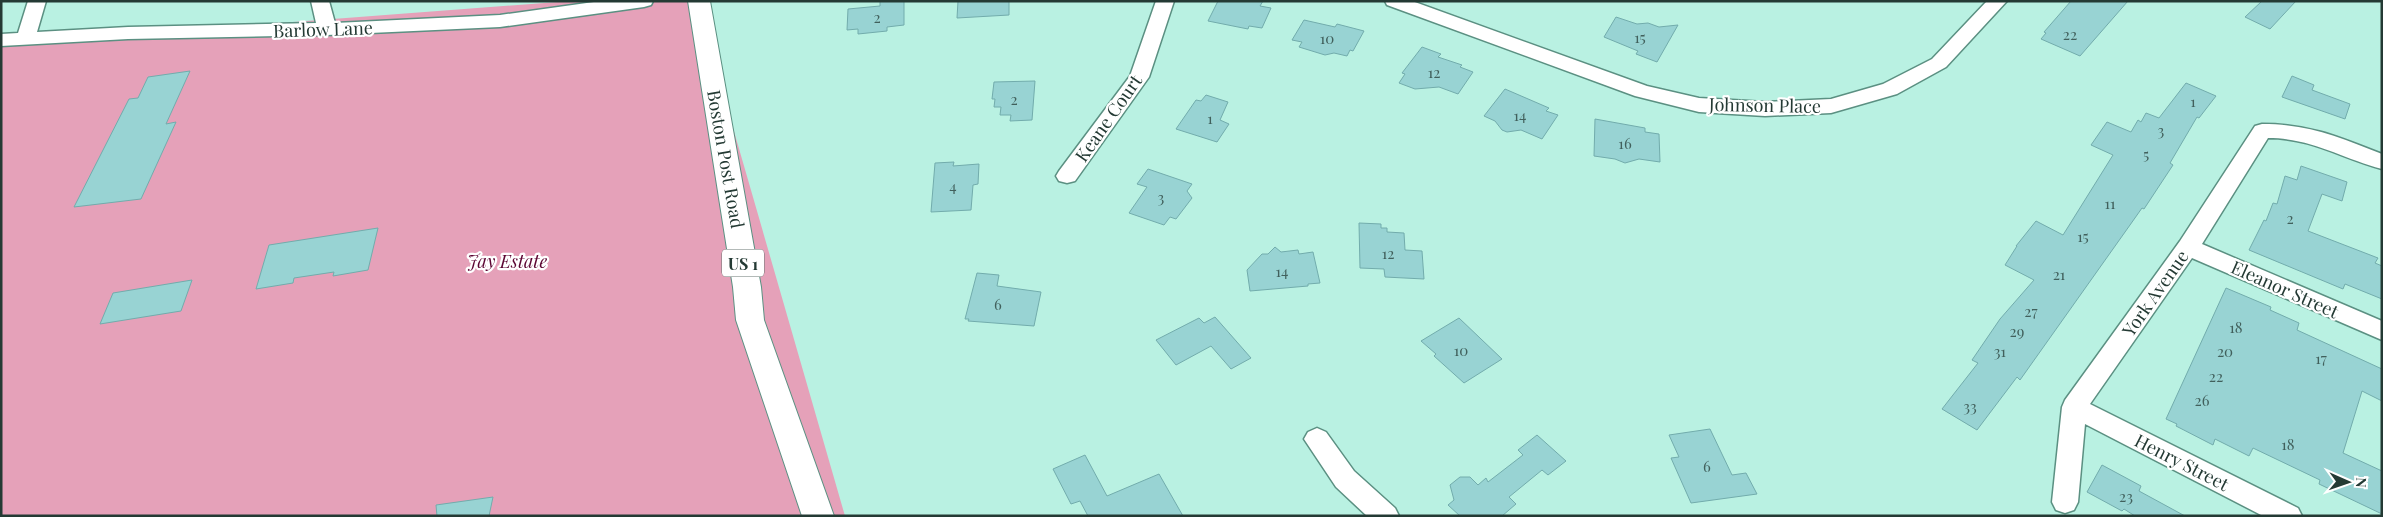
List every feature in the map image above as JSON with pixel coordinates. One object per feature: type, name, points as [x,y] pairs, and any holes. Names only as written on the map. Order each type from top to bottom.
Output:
[{"type":"main road","name":"Boston Post Road","points":[[699,1],[747,287],[750,320],[818,516]]},
{"type":"street","points":[[26,37],[37,1]]},
{"type":"street","points":[[320,1],[327,29]]},
{"type":"street","name":"Barlow Lane","points":[[1,40],[26,37],[327,29],[500,21],[644,1]]},
{"type":"street","name":"Keane Court","points":[[1067,176],[1140,77],[1164,1]]},
{"type":"street","name":"Johnson Place","points":[[1394,1],[1642,91],[1699,105],[1765,109],[1831,106],[1890,90],[1939,63],[1998,1]]},
{"type":"street","name":"York Avenue","points":[[2074,407],[2188,247],[2262,131],[2289,131],[2323,139],[2382,162]]},
{"type":"street","name":"Eleanor Street","points":[[2188,247],[2382,331]]},
{"type":"street","points":[[2065,502],[2074,407]]},
{"type":"street","name":"Henry Street","points":[[2074,407],[2289,516]]},
{"type":"street","points":[[1318,439],[1345,479],[1386,516]]},
{"type":"green space","name":"Jay Estate","points":[[571,1],[699,1],[703,24],[845,516],[1,516],[1,44]]},
{"type":"building","points":[[880,1],[904,1],[904,25],[887,27],[887,31],[858,34],[858,29],[847,30],[848,9],[880,6]]},
{"type":"building","points":[[958,1],[1009,1],[1009,15],[957,18]]},
{"type":"building","points":[[1218,1],[1263,1],[1260,6],[1271,8],[1262,28],[1249,26],[1248,29],[1208,21]]},
{"type":"building","points":[[2071,1],[2128,1],[2080,56],[2041,39],[2046,33],[2044,32]]},
{"type":"building","points":[[2262,1],[2296,1],[2270,29],[2245,17]]},
{"type":"building","points":[[1616,17],[1637,24],[1648,23],[1659,27],[1678,25],[1657,62],[1636,54],[1638,51],[1604,37]]},
{"type":"building","points":[[1304,20],[1335,27],[1337,24],[1364,31],[1353,51],[1350,50],[1347,56],[1334,53],[1325,55],[1299,47],[1302,42],[1292,40]]},
{"type":"building","points":[[1422,47],[1441,54],[1438,57],[1462,65],[1460,67],[1473,72],[1458,94],[1439,87],[1415,89],[1399,83],[1405,74],[1402,73]]},
{"type":"building","points":[[190,71],[166,124],[176,122],[141,199],[74,207],[129,99],[138,98],[148,77]]},
{"type":"building","points":[[2292,76],[2314,85],[2312,90],[2350,104],[2345,119],[2282,97]]},
{"type":"building","points":[[1035,81],[1032,120],[1010,121],[1011,115],[1000,115],[1001,107],[994,107],[995,99],[992,99],[994,82]]},
{"type":"building","points":[[2186,83],[2216,96],[2199,118],[2197,117],[2170,163],[2173,165],[2144,209],[2142,208],[2020,380],[2017,377],[1977,430],[1942,409],[1978,363],[1972,360],[2000,319],[2034,280],[2005,265],[2016,246],[2036,221],[2063,235],[2113,155],[2091,145],[2107,122],[2131,132],[2138,120],[2141,122],[2146,113],[2159,118]]},
{"type":"building","points":[[1505,89],[1549,108],[1546,111],[1558,115],[1542,139],[1521,130],[1507,132],[1502,130],[1495,121],[1484,116]]},
{"type":"building","points":[[1206,95],[1228,102],[1220,120],[1229,124],[1217,142],[1176,129],[1196,100],[1201,101]]},
{"type":"building","points":[[1595,119],[1645,128],[1645,132],[1659,134],[1660,162],[1639,159],[1625,163],[1615,159],[1594,156]]},
{"type":"building","points":[[954,162],[953,166],[979,164],[978,184],[973,185],[971,210],[931,212],[935,163]]},
{"type":"building","points":[[2301,166],[2347,182],[2342,201],[2322,194],[2308,231],[2378,258],[2375,263],[2382,266],[2382,299],[2345,284],[2343,289],[2249,250],[2264,220],[2266,221],[2273,203],[2277,204],[2285,176],[2297,180]]},
{"type":"building","points":[[1148,169],[1192,184],[1187,191],[1192,198],[1176,219],[1170,217],[1164,225],[1129,213],[1147,187],[1137,184]]},
{"type":"building","points":[[1359,223],[1381,224],[1381,228],[1387,228],[1387,232],[1404,233],[1405,250],[1422,251],[1424,279],[1385,277],[1384,269],[1360,268]]},
{"type":"building","points":[[378,228],[368,270],[333,276],[334,272],[294,278],[293,283],[256,289],[269,245]]},
{"type":"building","points":[[1275,247],[1281,252],[1298,250],[1299,254],[1313,252],[1320,283],[1308,284],[1308,286],[1250,291],[1247,270],[1262,254],[1268,254]]},
{"type":"building","points":[[977,273],[999,275],[997,286],[1041,292],[1034,326],[968,321],[969,319],[965,319]]},
{"type":"building","points":[[192,280],[181,311],[100,324],[113,293]]},
{"type":"building","points":[[2226,288],[2271,307],[2270,310],[2299,323],[2297,330],[2382,369],[2382,401],[2362,391],[2343,453],[2382,471],[2382,514],[2319,484],[2320,480],[2253,448],[2249,456],[2215,439],[2213,445],[2166,419]]},
{"type":"building","points":[[1215,317],[1251,358],[1231,369],[1211,346],[1176,365],[1156,340],[1199,318],[1204,323]]},
{"type":"building","points":[[1459,318],[1502,359],[1464,383],[1434,356],[1436,354],[1421,341]]},
{"type":"building","points":[[1710,429],[1732,475],[1746,473],[1757,494],[1691,503],[1671,458],[1679,457],[1669,435]]},
{"type":"building","points":[[1537,435],[1566,461],[1548,475],[1542,470],[1509,497],[1516,504],[1502,516],[1460,516],[1448,505],[1454,500],[1450,485],[1460,477],[1470,477],[1478,485],[1486,478],[1488,482],[1523,455],[1518,450]]},
{"type":"building","points":[[1085,455],[1107,496],[1159,474],[1183,516],[1088,516],[1080,501],[1071,504],[1053,469]]},
{"type":"building","points":[[2102,465],[2141,486],[2139,491],[2185,516],[2135,516],[2087,492]]},
{"type":"building","points":[[493,497],[489,516],[437,516],[436,505]]}]
